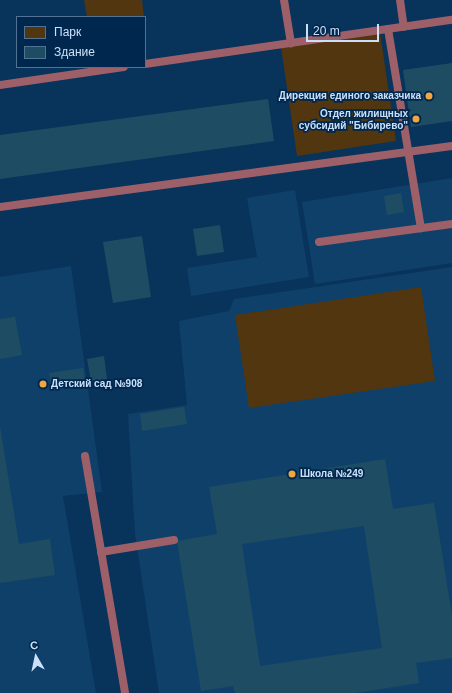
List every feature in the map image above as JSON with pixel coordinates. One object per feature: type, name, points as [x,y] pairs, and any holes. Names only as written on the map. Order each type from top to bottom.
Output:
[{"type":"lane","points":[[284,0],[291,43]]},
{"type":"lane","points":[[400,0],[404,27]]},
{"type":"lane","points":[[146,64],[452,20]]},
{"type":"lane","points":[[388,29],[422,228]]},
{"type":"lane","points":[[0,85],[117,68]]},
{"type":"lane","points":[[0,207],[174,181],[452,146]]},
{"type":"lane","points":[[319,242],[452,224]]},
{"type":"lane","points":[[85,456],[125,693]]},
{"type":"lane","points":[[101,552],[174,540]]},
{"type":"shaded area","points":[[452,178],[452,263],[315,284],[302,202]]},
{"type":"shaded area","points":[[295,190],[309,277],[191,296],[187,268],[257,257],[247,198]]},
{"type":"shaded area","name":"Детский сад №908","points":[[71,266],[102,492],[63,496],[96,693],[0,693],[0,277]]},
{"type":"shaded area","name":"Школа №249","points":[[452,267],[452,693],[159,693],[135,534],[128,414],[187,405],[179,321],[229,311],[234,299]]},
{"type":"green space","points":[[84,0],[142,0],[144,16],[87,16]]},
{"type":"green space","points":[[380,32],[396,141],[297,156],[281,47]]},
{"type":"green space","points":[[421,287],[435,381],[249,408],[235,315]]},
{"type":"building","name":"Дирекция единого заказчика","points":[[452,63],[452,121],[411,127],[403,70]]},
{"type":"building","points":[[268,99],[274,141],[0,179],[0,135]]},
{"type":"building","points":[[401,193],[404,212],[387,215],[384,196]]},
{"type":"building","points":[[220,225],[224,252],[197,256],[193,229]]},
{"type":"building","points":[[142,236],[151,297],[113,303],[103,242]]},
{"type":"building","points":[[15,317],[22,355],[0,359],[0,319]]},
{"type":"building","points":[[104,356],[107,379],[91,381],[87,359]]},
{"type":"building","points":[[83,368],[86,385],[52,390],[49,373]]},
{"type":"building","points":[[184,407],[187,424],[142,431],[140,414]]},
{"type":"building","points":[[0,426],[19,544],[50,539],[55,575],[0,583]]},
{"type":"building","points":[[385,459],[393,509],[434,503],[452,615],[452,658],[416,663],[419,683],[355,693],[235,693],[233,686],[201,691],[177,541],[217,534],[209,487]],"holes":[[[364,526],[382,648],[260,666],[242,544]]]},
{"type":"place","name":"Дирекция единого заказчика","points":[[429,96]]},
{"type":"place","name":"Отдел жилищных субсидий \"Бибирево\"","points":[[416,119]]},
{"type":"place","name":"Детский сад №908","points":[[43,384]]},
{"type":"place","name":"Школа №249","points":[[292,474]]}]
